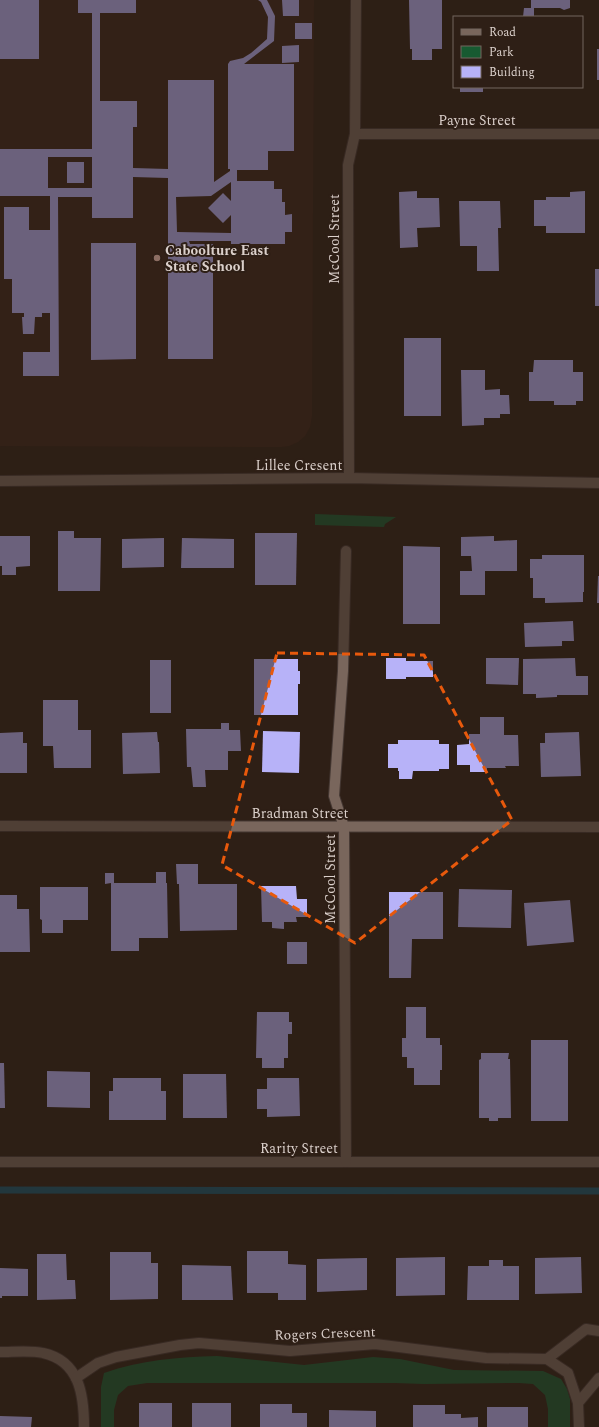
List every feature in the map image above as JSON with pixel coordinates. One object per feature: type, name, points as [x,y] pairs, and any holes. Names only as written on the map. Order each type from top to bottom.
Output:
[{"type":"street","name":"McCool Street","points":[[348,478],[348,165],[355,134],[356,0]]},
{"type":"street","name":"Payne Street","points":[[355,134],[599,134]]},
{"type":"street","name":"Lillee Cresent","points":[[0,481],[348,478],[599,483]]},
{"type":"street","name":"McCool Street","points":[[346,551],[342,671],[334,796],[344,827],[346,1162]]},
{"type":"street","name":"Bradman Street","points":[[0,826],[599,827]]},
{"type":"street","name":"Rarity Street","points":[[0,1162],[599,1162]]},
{"type":"street","points":[[579,1427],[578,1403],[568,1373],[547,1359],[586,1329],[599,1331]]},
{"type":"street","name":"Rogers Crescent","points":[[76,1378],[98,1363],[116,1357],[199,1343],[290,1351],[375,1344],[486,1358],[547,1359]]},
{"type":"street","points":[[0,1352],[42,1352],[58,1358],[66,1364],[76,1378],[82,1394],[84,1427]]},
{"type":"street","points":[[578,1403],[599,1378]]},
{"type":"highlighted area","points":[[277,653],[424,655],[512,820],[355,943],[222,865]]},
{"type":"shaded area","name":"Caboolture East State School","points":[[0,0],[314,0],[312,416],[310,427],[305,436],[298,442],[289,446],[281,447],[0,446]]},
{"type":"green space","points":[[315,514],[396,517],[385,524],[384,527],[315,525]]},
{"type":"green space","points":[[217,1356],[304,1365],[373,1357],[400,1359],[454,1370],[543,1371],[561,1379],[567,1389],[570,1399],[570,1427],[548,1427],[548,1409],[545,1395],[533,1384],[147,1383],[128,1386],[118,1395],[114,1410],[114,1427],[101,1427],[101,1387],[104,1373],[146,1362],[188,1357]]},
{"type":"building","points":[[0,0],[39,0],[39,59],[0,59]]},
{"type":"building","points":[[78,0],[136,0],[136,13],[100,13],[100,101],[137,101],[137,127],[133,127],[133,168],[168,169],[168,80],[214,80],[214,182],[230,171],[230,169],[228,169],[228,64],[230,61],[243,58],[251,53],[267,39],[268,17],[261,2],[258,0],[267,0],[275,16],[274,41],[244,64],[294,64],[294,151],[268,151],[268,170],[237,170],[237,181],[274,181],[274,189],[282,189],[282,202],[285,202],[285,215],[292,214],[292,232],[285,232],[285,244],[231,244],[231,241],[189,241],[190,244],[213,244],[213,359],[168,359],[168,178],[133,177],[133,218],[92,218],[92,197],[58,197],[59,376],[23,376],[23,352],[50,352],[50,313],[42,313],[42,317],[35,317],[34,334],[23,334],[22,317],[24,317],[24,313],[12,313],[12,279],[4,279],[4,207],[29,207],[29,230],[50,230],[50,196],[0,196],[0,149],[92,149],[92,13],[78,13]],"holes":[[[48,157],[92,157],[92,188],[48,188]],[[231,182],[231,201],[223,193],[208,208],[223,223],[231,215],[231,233],[177,232],[176,197],[211,196]]]},
{"type":"building","points":[[282,0],[299,0],[299,16],[283,16]]},
{"type":"building","points":[[409,0],[442,0],[442,49],[432,49],[432,60],[412,60],[412,49],[410,49]]},
{"type":"building","points":[[531,0],[570,0],[570,8],[564,10],[560,8],[534,8],[534,16],[523,16],[524,8],[531,8]]},
{"type":"building","points":[[295,23],[312,23],[312,39],[295,39]]},
{"type":"building","points":[[299,45],[299,62],[282,63],[282,46]]},
{"type":"building","points":[[597,49],[599,49],[599,80],[597,80]]},
{"type":"building","points":[[460,88],[483,88],[483,92],[460,92]]},
{"type":"building","points":[[67,162],[84,162],[84,183],[67,183]]},
{"type":"building","points":[[417,191],[417,198],[439,198],[440,227],[417,228],[418,247],[400,248],[399,192]]},
{"type":"building","points":[[585,191],[585,233],[546,233],[546,226],[534,226],[534,200],[546,200],[546,197],[570,197],[570,192]]},
{"type":"building","points":[[459,201],[500,201],[501,228],[498,228],[499,271],[477,271],[477,246],[460,246]]},
{"type":"building","points":[[91,243],[136,243],[136,359],[91,360]]},
{"type":"building","points":[[595,269],[599,269],[599,306],[595,306]]},
{"type":"building","points":[[404,338],[441,338],[441,416],[404,416]]},
{"type":"building","points":[[534,360],[573,360],[573,372],[583,372],[583,401],[576,401],[576,405],[554,405],[554,401],[529,401],[529,372],[533,372]]},
{"type":"building","points":[[461,370],[485,370],[485,390],[500,389],[500,395],[509,395],[510,414],[500,414],[500,418],[484,418],[484,425],[462,426]]},
{"type":"building","points":[[58,531],[74,531],[74,538],[101,538],[100,591],[58,591]]},
{"type":"building","points":[[255,533],[297,533],[296,585],[255,585]]},
{"type":"building","points":[[0,536],[30,536],[30,566],[16,567],[16,575],[2,575],[2,566],[0,566]]},
{"type":"building","points":[[494,536],[494,541],[517,540],[517,571],[485,571],[485,595],[460,595],[460,571],[472,571],[471,556],[461,556],[461,537]]},
{"type":"building","points":[[164,538],[164,567],[122,568],[122,539]]},
{"type":"building","points":[[182,538],[234,539],[234,568],[181,568]]},
{"type":"building","points":[[403,546],[440,547],[440,624],[403,624]]},
{"type":"building","points":[[542,555],[584,555],[583,602],[545,603],[545,598],[533,598],[533,578],[530,578],[530,559],[542,559]]},
{"type":"building","points":[[598,576],[599,603],[597,603]]},
{"type":"building","points":[[573,621],[574,641],[562,641],[562,646],[525,647],[524,623]]},
{"type":"building","points":[[386,658],[406,658],[406,661],[433,661],[433,677],[386,679]]},
{"type":"building","points":[[486,658],[519,658],[518,685],[486,684]]},
{"type":"building","points":[[575,658],[576,676],[588,676],[588,695],[557,695],[557,697],[536,698],[536,694],[523,694],[523,659]]},
{"type":"building","points":[[254,659],[298,659],[300,684],[298,684],[298,715],[254,715]]},
{"type":"building","points":[[150,660],[171,660],[171,713],[150,713]]},
{"type":"building","points":[[43,700],[78,700],[78,730],[91,730],[91,768],[54,768],[53,746],[43,746]]},
{"type":"building","points":[[480,717],[504,717],[504,735],[518,735],[519,766],[487,768],[487,772],[470,772],[470,765],[457,765],[457,745],[469,744],[469,734],[480,734]]},
{"type":"building","points":[[221,723],[229,723],[229,730],[240,730],[241,751],[228,751],[228,770],[205,770],[206,787],[193,787],[191,767],[187,767],[186,729],[221,729]]},
{"type":"building","points":[[263,731],[300,732],[299,773],[262,772]]},
{"type":"building","points":[[23,732],[23,743],[27,743],[27,773],[0,773],[0,733]]},
{"type":"building","points":[[157,732],[159,742],[160,773],[123,774],[122,733]]},
{"type":"building","points":[[579,732],[581,776],[541,777],[540,743],[545,743],[545,733]]},
{"type":"building","points":[[398,740],[439,740],[439,744],[449,744],[449,769],[439,769],[439,771],[413,771],[412,779],[399,779],[398,768],[388,768],[388,744],[398,744]]},
{"type":"building","points":[[176,864],[198,864],[198,884],[237,884],[237,930],[180,931],[179,884],[177,884]]},
{"type":"building","points":[[156,872],[166,872],[168,938],[139,938],[139,951],[111,951],[111,883],[105,884],[105,873],[114,873],[114,883],[156,883]]},
{"type":"building","points":[[261,886],[296,886],[297,899],[307,899],[307,917],[296,917],[297,922],[284,922],[284,929],[272,928],[272,922],[262,922]]},
{"type":"building","points":[[40,887],[88,887],[88,920],[63,920],[63,933],[42,933],[42,920],[40,919]]},
{"type":"building","points":[[459,889],[512,890],[511,928],[458,927]]},
{"type":"building","points":[[389,892],[443,892],[443,939],[412,939],[411,978],[389,978]]},
{"type":"building","points":[[0,895],[17,895],[17,909],[29,909],[30,952],[0,952]]},
{"type":"building","points":[[570,900],[574,942],[527,946],[524,903]]},
{"type":"building","points":[[287,942],[307,942],[307,964],[287,964]]},
{"type":"building","points":[[406,1007],[426,1007],[426,1038],[440,1038],[440,1045],[442,1045],[442,1070],[440,1070],[440,1085],[414,1085],[414,1068],[407,1068],[407,1057],[402,1057],[402,1038],[406,1038]]},
{"type":"building","points":[[257,1012],[289,1012],[289,1022],[292,1022],[292,1034],[288,1034],[288,1058],[284,1058],[284,1068],[262,1068],[262,1058],[256,1058]]},
{"type":"building","points":[[531,1040],[568,1040],[568,1121],[531,1121]]},
{"type":"building","points":[[481,1053],[509,1053],[511,1118],[498,1118],[498,1121],[489,1121],[489,1118],[479,1118],[479,1060],[481,1059]]},
{"type":"building","points":[[0,1063],[4,1063],[5,1108],[0,1108]]},
{"type":"building","points":[[47,1071],[90,1072],[90,1108],[47,1107]]},
{"type":"building","points":[[183,1074],[226,1074],[227,1118],[183,1118]]},
{"type":"building","points":[[113,1078],[161,1078],[161,1091],[166,1091],[166,1120],[109,1120],[109,1091],[113,1091]]},
{"type":"building","points":[[267,1078],[299,1078],[300,1116],[267,1117],[267,1109],[257,1109],[257,1089],[267,1089]]},
{"type":"building","points":[[247,1251],[288,1251],[288,1264],[306,1265],[306,1300],[278,1300],[278,1293],[247,1293]]},
{"type":"building","points":[[110,1252],[151,1252],[151,1263],[158,1263],[158,1299],[110,1300]]},
{"type":"building","points":[[37,1254],[66,1254],[67,1280],[75,1280],[76,1299],[37,1300]]},
{"type":"building","points":[[445,1257],[445,1295],[396,1296],[396,1258]]},
{"type":"building","points":[[581,1257],[582,1293],[535,1294],[535,1258]]},
{"type":"building","points":[[367,1258],[367,1290],[317,1292],[317,1259]]},
{"type":"building","points":[[489,1260],[503,1260],[503,1266],[519,1266],[519,1300],[467,1300],[468,1266],[489,1266]]},
{"type":"building","points":[[182,1265],[231,1266],[233,1300],[182,1300]]},
{"type":"building","points":[[0,1268],[28,1269],[28,1296],[2,1296],[2,1298],[0,1298]]},
{"type":"building","points":[[139,1403],[172,1403],[172,1427],[139,1427]]},
{"type":"building","points":[[192,1403],[231,1403],[231,1427],[192,1427]]},
{"type":"building","points":[[260,1404],[292,1404],[292,1413],[307,1413],[307,1427],[260,1427]]},
{"type":"building","points":[[413,1405],[445,1405],[445,1414],[461,1414],[461,1418],[478,1417],[478,1427],[413,1427]]},
{"type":"building","points":[[487,1407],[528,1407],[528,1427],[487,1427]]},
{"type":"building","points":[[329,1410],[376,1411],[376,1427],[329,1427]]},
{"type":"building","points":[[0,1416],[32,1417],[31,1427],[0,1427]]},
{"type":"waterway","points":[[0,1190],[599,1191]]},
{"type":"place","name":"Caboolture East State School","points":[[157,258]]}]
